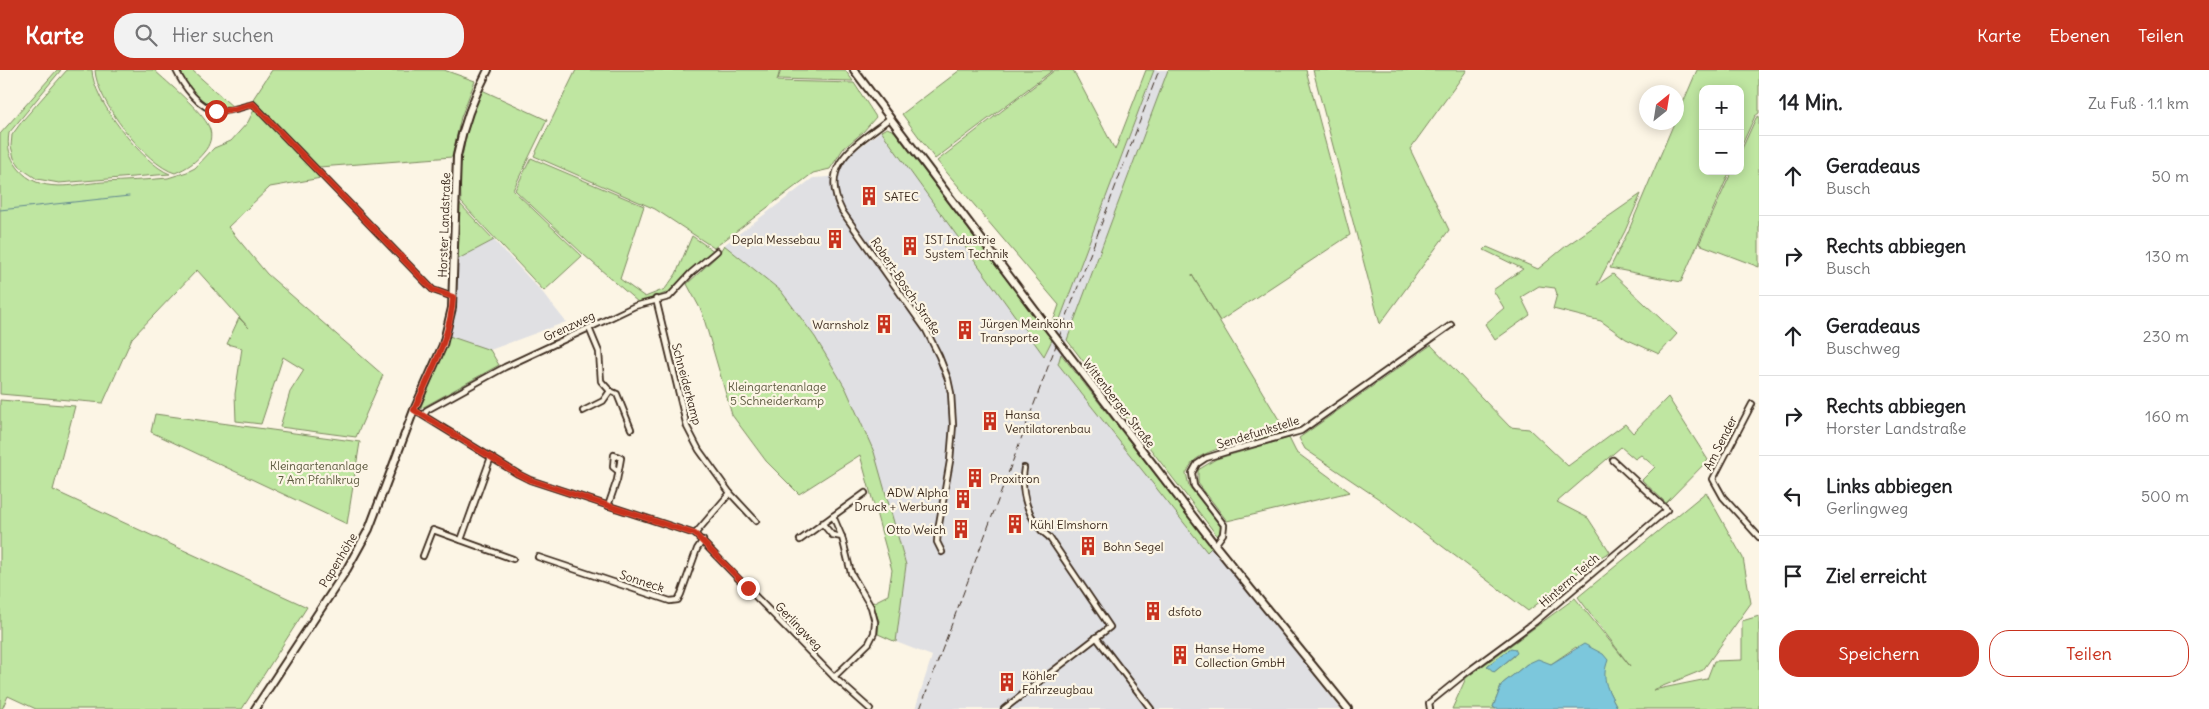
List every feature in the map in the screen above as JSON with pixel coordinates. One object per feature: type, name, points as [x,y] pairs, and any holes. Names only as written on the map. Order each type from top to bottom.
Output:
[{"type":"main road","name":"Horster Landstraße","points":[[414,410],[443,345],[450,320],[453,297],[458,156],[467,114],[488,70]]},
{"type":"main road","name":"Wittenberger Straße","points":[[854,70],[1214,545],[1348,709]]},
{"type":"main road","name":"Papenhöhe","points":[[255,709],[347,569],[365,538],[386,490],[414,410]]},
{"type":"street","points":[[176,70],[181,80],[201,104],[216,111],[231,110],[253,104],[433,290],[453,297]]},
{"type":"street","name":"Robert-Bosch-Straße","points":[[890,118],[841,159],[834,174],[834,191],[842,211],[926,330],[948,379],[951,392],[953,425],[950,461],[938,530],[937,542],[942,552]]},
{"type":"street","name":"Grenzweg","points":[[424,415],[427,410],[505,367],[635,306],[669,297],[717,251]]},
{"type":"street","name":"Schneiderkamp","points":[[656,299],[687,427],[699,450],[730,493],[756,520]]},
{"type":"street","name":"Sendefunkstelle","points":[[1214,545],[1223,534],[1224,525],[1194,486],[1192,473],[1197,464],[1206,458],[1301,431],[1451,325]]},
{"type":"street","points":[[589,328],[599,352],[601,381],[610,391],[617,394],[631,428]]},
{"type":"street","points":[[582,411],[603,401],[610,391]]},
{"type":"street","name":"Am Sender","points":[[1752,404],[1713,479],[1724,497],[1759,537]]},
{"type":"street","name":"Gerlingweg","points":[[414,410],[530,480],[695,534],[703,540],[834,677],[870,709]]},
{"type":"street","points":[[461,540],[491,457]]},
{"type":"street","name":"Hinterm Teich","points":[[1430,709],[1429,703],[1466,672],[1535,622],[1667,510],[1613,460]]},
{"type":"street","points":[[1004,709],[1110,627],[1049,537],[1040,531],[1023,490],[1024,468]]},
{"type":"street","points":[[608,506],[617,480],[618,471]]},
{"type":"street","points":[[695,534],[730,493]]},
{"type":"street","points":[[800,540],[865,493]]},
{"type":"street","points":[[833,516],[842,537],[851,573],[871,607],[875,622],[874,633],[869,643],[834,677]]},
{"type":"street","points":[[822,523],[832,535],[842,537]]},
{"type":"street","points":[[423,556],[433,530],[513,559]]},
{"type":"street","name":"Sonneck","points":[[538,557],[670,601],[678,600],[697,549],[703,540]]},
{"type":"street","points":[[1096,637],[1151,709]]},
{"type":"shaded area","points":[[1154,70],[1168,70],[1058,364],[1207,551],[1212,547],[1341,709],[915,709],[932,656],[896,642],[906,565],[874,452],[846,389],[815,337],[781,291],[724,245],[813,178],[829,177],[838,174],[848,156],[881,131],[1045,356]]},
{"type":"shaded area","points":[[494,240],[543,293],[566,322],[490,350],[449,336],[457,305],[458,259]]},
{"type":"green space","points":[[57,70],[61,70],[9,133],[8,143],[13,159],[26,176],[36,182],[46,185],[69,186],[168,178],[187,172],[195,168],[214,148],[231,141],[248,122],[255,108],[321,178],[270,187],[228,227],[267,274],[383,375],[356,437],[280,427],[290,392],[304,370],[283,357],[261,424],[236,421],[235,394],[242,348],[227,344],[239,318],[249,328],[197,270],[132,338],[103,403],[0,394],[0,134]]},
{"type":"green space","points":[[67,70],[92,70],[100,97],[121,129],[146,158],[170,174],[59,183],[37,179],[22,169],[14,158],[11,146],[12,135]]},
{"type":"green space","points":[[95,70],[154,70],[184,97],[205,120],[211,134],[206,149],[198,159],[175,173],[163,168],[150,158],[124,130],[104,98]]},
{"type":"green space","points":[[177,70],[192,70],[234,108],[214,106],[199,100],[187,88]]},
{"type":"green space","points":[[272,70],[444,70],[475,81],[461,117],[452,157],[319,167],[253,99]]},
{"type":"green space","points":[[576,70],[780,70],[777,81],[854,83],[876,117],[863,132],[843,149],[830,169],[813,173],[714,248],[655,209],[534,156]]},
{"type":"green space","points":[[781,70],[845,70],[853,81],[778,79]]},
{"type":"green space","points":[[960,70],[1053,70],[935,159],[902,114]]},
{"type":"green space","points":[[1055,70],[1073,70],[1115,150],[1146,70],[1154,70],[1057,327],[1053,322],[1059,305],[937,161]]},
{"type":"green space","points":[[1168,70],[1306,70],[1350,235],[1220,321],[1192,275],[1287,433],[1214,450],[1191,464],[1186,473],[1189,486],[1221,527],[1218,537],[1067,340]]},
{"type":"green space","points":[[1313,70],[1467,70],[1410,149],[1449,230],[1380,324]]},
{"type":"green space","points":[[1697,70],[1759,70],[1759,113],[1755,116],[1744,140],[1744,85],[1699,85],[1699,175],[1728,175],[1681,282],[1610,268],[1628,232],[1671,130],[1684,130],[1684,101]]},
{"type":"green space","points":[[482,90],[547,120],[513,190],[582,256],[544,291],[461,202],[460,167],[470,116]]},
{"type":"green space","points":[[1759,116],[1759,267],[1699,244],[1730,175],[1744,175],[1744,144],[1756,118]]},
{"type":"green space","points":[[887,128],[894,131],[1052,340],[1044,356],[881,131]]},
{"type":"green space","points":[[531,158],[644,206],[620,279],[645,297],[665,289],[676,274],[692,236],[714,251],[674,290],[639,303],[584,255],[515,190]]},
{"type":"green space","points":[[1641,194],[1625,231],[1597,285],[1613,274],[1677,334],[1659,354],[1626,339],[1601,321],[1553,309],[1557,294],[1555,288],[1539,286],[1521,297],[1530,315],[1495,340],[1485,324],[1504,308],[1493,290],[1523,269],[1484,250],[1487,247],[1538,269],[1566,246]]},
{"type":"green space","points":[[460,204],[494,240],[458,259]]},
{"type":"green space","name":"Kleingartenanlage 5 Schneiderkamp","points":[[724,245],[781,291],[815,337],[846,389],[874,452],[906,565],[896,642],[878,634],[879,621],[872,603],[888,595],[892,570],[860,455],[799,494],[766,461],[732,415],[702,312],[687,284],[718,255]]},
{"type":"green space","points":[[449,336],[490,350],[499,365],[420,409]]},
{"type":"green space","points":[[1431,345],[1510,427],[1529,429],[1568,466],[1625,424],[1633,433],[1668,397],[1708,460],[1666,503],[1642,480],[1655,467],[1641,455],[1635,459],[1621,447],[1557,502],[1588,518],[1610,552],[1592,562],[1528,611],[1385,503],[1305,449],[1299,438]]},
{"type":"green space","points":[[1061,354],[1212,547],[1207,552],[1058,364]]},
{"type":"green space","points":[[0,400],[75,406],[53,490],[307,607],[242,709],[36,709],[8,696],[2,709],[0,709]]},
{"type":"green space","name":"Kleingartenanlage 7 Am Pfahlkrug","points":[[155,414],[360,442],[347,524],[151,432]]},
{"type":"green space","points":[[1289,438],[1296,452],[1350,492],[1227,521],[1198,483],[1198,470],[1216,459]]},
{"type":"green space","points":[[1706,492],[1743,558],[1751,603],[1703,670],[1653,690],[1707,679],[1714,661],[1742,660],[1742,621],[1759,616],[1759,709],[1618,709],[1606,686],[1603,672],[1576,647],[1551,664],[1527,664],[1502,684],[1493,707],[1496,709],[1452,709],[1466,678],[1575,598],[1630,666],[1578,597]],"holes":[[[1511,648],[1514,656],[1494,672],[1488,665]]]},
{"type":"water","points":[[1584,644],[1603,654],[1608,660],[1605,680],[1618,709],[1496,709],[1493,707],[1502,684],[1527,664],[1538,659],[1551,664]]},
{"type":"water","points":[[1511,648],[1515,649],[1517,653],[1494,672],[1487,666]]},
{"type":"waterway","points":[[0,210],[129,196]]},
{"type":"railway","points":[[920,709],[1159,70]]},
{"type":"place","name":"SATEC","points":[[869,196]]},
{"type":"place","name":"Depla Messebau","points":[[835,239]]},
{"type":"place","name":"IST Industrie System Technik","points":[[910,246]]},
{"type":"place","name":"Warnsholz","points":[[884,324]]},
{"type":"place","name":"Jürgen Meinköhn Transporte","points":[[965,330]]},
{"type":"place","name":"Hansa Ventilatorenbau","points":[[990,421]]},
{"type":"place","name":"Proxitron","points":[[975,478]]},
{"type":"place","name":"ADW Alpha Druck + Werbung","points":[[963,499]]},
{"type":"place","name":"Kühl Elmshorn","points":[[1015,524]]},
{"type":"place","name":"Otto Weich","points":[[961,529]]},
{"type":"place","name":"Bohn Segel","points":[[1088,546]]},
{"type":"place","name":"dsfoto","points":[[1153,611]]},
{"type":"place","name":"Hanse Home Collection GmbH","points":[[1180,655]]},
{"type":"place","name":"Köhler Fahrzeugbau","points":[[1007,682]]},
{"type":"route","points":[[216,111],[231,110],[253,104],[433,290],[453,297],[450,320],[443,345],[414,410],[530,480],[695,534],[703,540],[748,588]]}]
